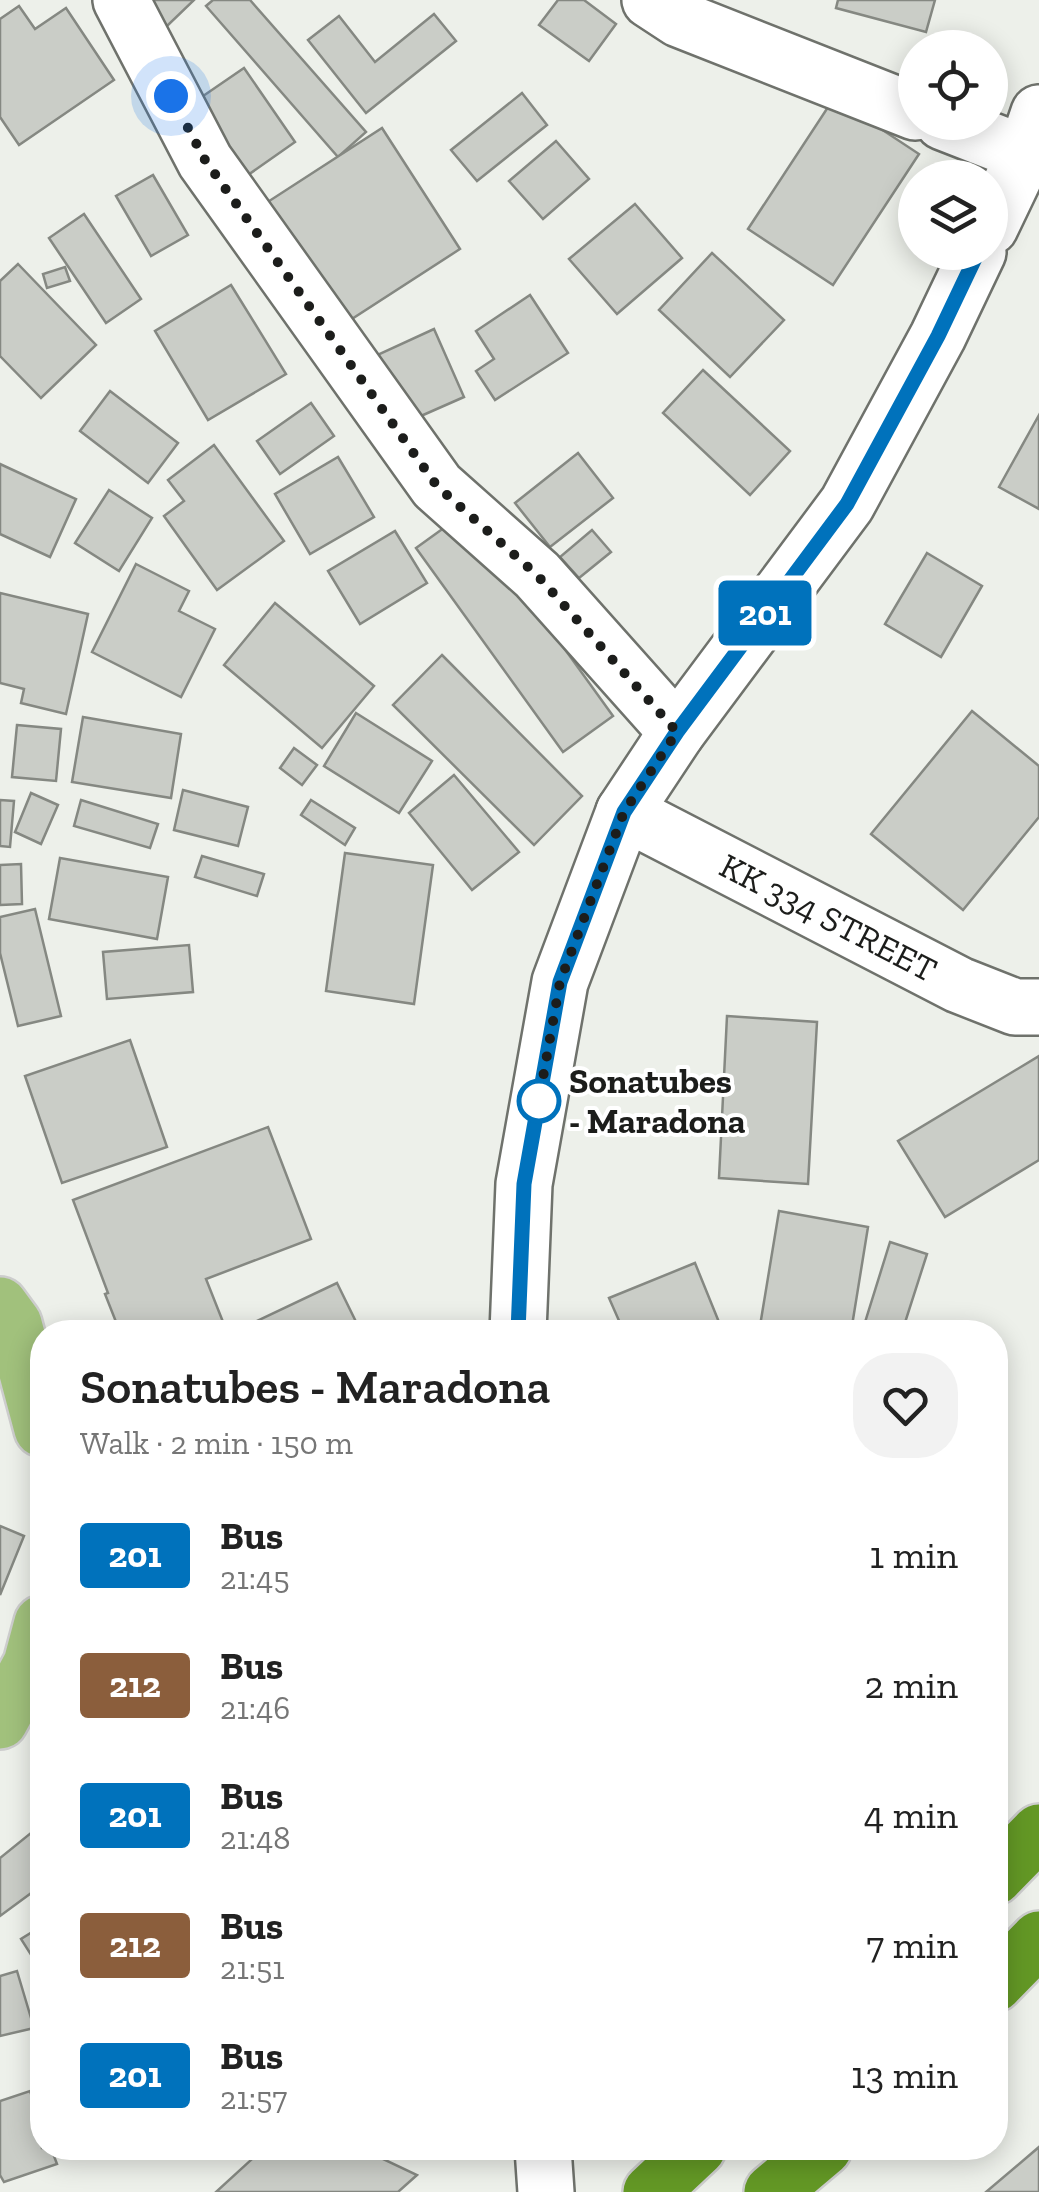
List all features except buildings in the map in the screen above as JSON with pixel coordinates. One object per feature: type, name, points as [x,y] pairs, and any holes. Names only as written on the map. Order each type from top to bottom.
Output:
[{"type":"highway","points":[[1008,1863],[1039,1832]]},
{"type":"highway","points":[[1008,1971],[1039,1939]]},
{"type":"highway","points":[[650,2192],[685,2160]]},
{"type":"highway","points":[[772,2192],[810,2160]]},
{"type":"main road","points":[[0,1305],[14,1324],[30,1384]]},
{"type":"main road","points":[[0,1721],[30,1666]]},
{"type":"street","points":[[121,0],[205,160],[437,486],[537,575],[677,732]]},
{"type":"street","points":[[650,0],[679,19],[898,105]]},
{"type":"street","points":[[1008,186],[1032,133]]},
{"type":"street","points":[[518,1320],[524,1184],[560,982],[624,812],[677,732],[847,504],[969,270]]},
{"type":"street","name":"KK 334 STREET","points":[[624,812],[958,984],[1015,1007],[1039,1007]]},
{"type":"street","points":[[544,2160],[546,2192]]},
{"type":"bus line","name":"201","points":[[518,1320],[524,1184],[560,982],[624,812],[677,732],[847,504],[969,270]]},
{"type":"place","name":"Sonatubes - Maradona","points":[[539,1101]]},
{"type":"route","points":[[171,96],[205,160],[437,486],[537,575],[677,732],[624,812],[560,982],[536,1117],[539,1101]]}]
